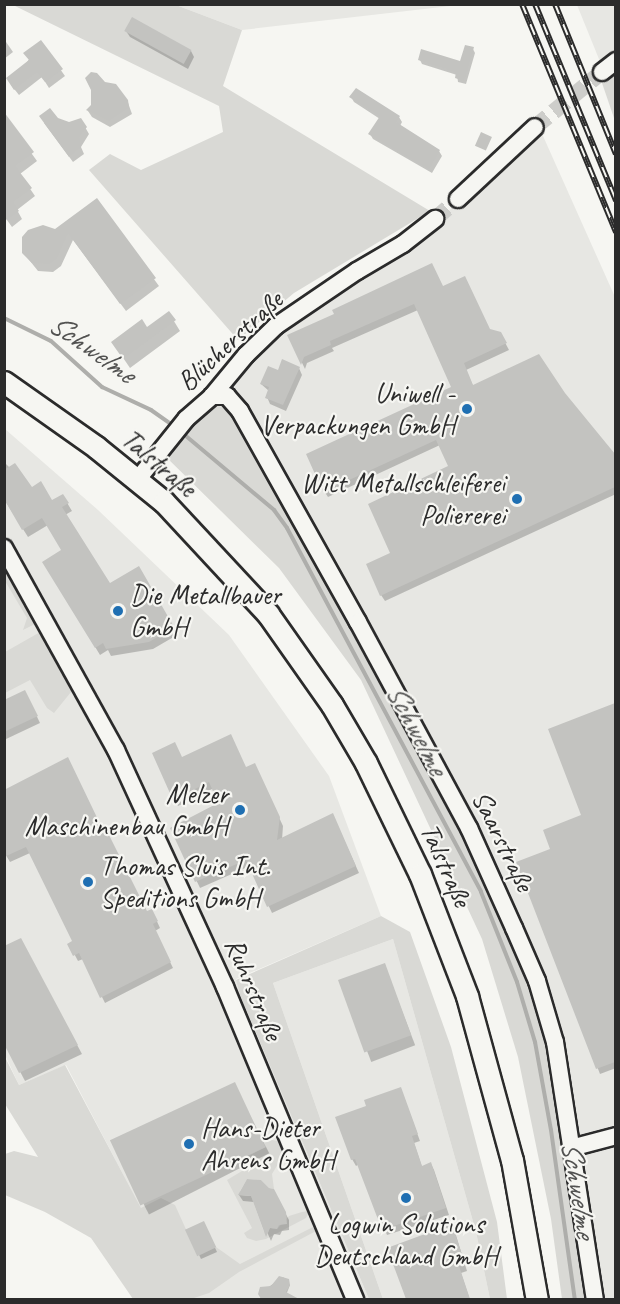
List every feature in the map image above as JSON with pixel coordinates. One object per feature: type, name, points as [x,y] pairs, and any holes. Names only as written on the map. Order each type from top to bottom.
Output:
[{"type":"main road","name":"Talstraße","points":[[4,382],[138,479],[203,541],[248,590],[294,647],[338,714],[393,815],[424,884],[467,996],[513,1160],[537,1299]]},
{"type":"street","points":[[602,72],[615,61]]},
{"type":"street","points":[[458,199],[535,127]]},
{"type":"street","name":"Blücherstraße","points":[[138,479],[175,436],[186,419],[212,396],[276,326],[357,271],[403,244],[435,219]]},
{"type":"street","name":"Saarstraße","points":[[212,396],[226,396],[240,411],[364,631],[469,828],[537,981],[555,1042],[595,1299]]},
{"type":"street","name":"Ruhrstraße","points":[[4,548],[116,750],[225,987],[355,1299]]},
{"type":"street","points":[[571,1148],[615,1136]]},
{"type":"shaded area","points":[[13,5],[176,5],[242,30],[223,86],[430,211],[294,293],[238,340],[89,170],[110,154],[141,170],[223,132],[219,106]]},
{"type":"shaded area","points":[[176,5],[459,5],[242,30]]},
{"type":"shaded area","points":[[577,5],[615,5],[615,57],[603,69]]},
{"type":"shaded area","points":[[615,75],[615,121],[602,83]]},
{"type":"shaded area","points":[[539,127],[615,297],[615,1299],[588,1299],[546,1043],[230,412],[204,397],[246,349],[404,248],[478,186]]},
{"type":"shaded area","points":[[204,397],[230,412],[422,756],[511,938],[546,1043],[588,1299],[562,1299],[551,1219],[518,1057],[482,939],[361,680],[279,568],[163,454]]},
{"type":"shaded area","points":[[5,429],[98,510],[229,635],[329,776],[381,916],[236,979],[240,995],[369,1299],[188,1299],[66,1065],[19,1085],[5,1055]]},
{"type":"shaded area","points":[[4,566],[37,623],[23,630],[27,618],[5,581]]},
{"type":"shaded area","points":[[42,631],[67,677],[71,692],[54,713],[47,708],[30,680],[5,693],[5,652]]},
{"type":"shaded area","points":[[381,916],[410,932],[451,1047],[497,1222],[507,1299],[490,1299],[476,1232],[393,939],[273,983],[383,1299],[369,1299],[240,995],[236,980]]},
{"type":"shaded area","points":[[393,939],[476,1232],[490,1299],[383,1299],[273,983]]},
{"type":"shaded area","points":[[4,1055],[19,1085],[65,1065],[141,1208],[161,1198],[175,1205],[198,1256],[216,1247],[240,1264],[313,1227],[316,1231],[239,1272],[209,1293],[191,1299],[133,1299],[91,1238],[45,1212],[5,1195],[5,1154],[14,1151],[38,1157],[5,1104]]},
{"type":"shaded area","points":[[262,1138],[277,1141],[284,1154],[272,1174],[274,1189],[269,1188],[261,1180],[247,1179],[240,1191],[242,1195],[251,1196],[264,1232],[268,1233],[270,1228],[277,1229],[289,1216],[308,1211],[308,1214],[306,1218],[266,1239],[256,1241],[247,1238],[244,1233],[252,1228],[227,1180],[242,1171],[238,1161],[266,1147]]},
{"type":"building","points":[[132,17],[191,50],[184,64],[124,31]]},
{"type":"building","points":[[41,40],[63,69],[45,82],[37,72],[14,90],[6,78],[29,60],[23,53]]},
{"type":"building","points":[[465,45],[474,47],[464,81],[455,78],[456,72],[418,60],[421,49],[460,61]]},
{"type":"building","points":[[91,72],[97,73],[105,82],[116,84],[128,100],[129,107],[108,121],[86,110],[91,105],[91,90],[85,78]]},
{"type":"building","points":[[356,88],[400,116],[396,122],[440,150],[429,169],[368,134],[380,116],[349,97]]},
{"type":"building","points":[[50,108],[58,118],[69,122],[81,118],[87,127],[79,137],[81,147],[69,157],[39,116]]},
{"type":"building","points":[[4,112],[34,152],[15,166],[32,188],[13,202],[19,211],[4,221]]},
{"type":"building","points":[[481,132],[492,137],[486,151],[475,146]]},
{"type":"building","points":[[97,198],[156,278],[120,304],[68,233],[57,258],[49,264],[32,263],[22,253],[22,237],[28,230],[43,225],[55,229]]},
{"type":"building","points":[[432,263],[443,286],[465,276],[490,329],[501,332],[507,343],[464,363],[473,385],[539,354],[565,393],[615,454],[615,487],[380,596],[366,564],[390,553],[368,504],[448,466],[436,440],[323,492],[306,454],[451,387],[414,304],[330,341],[331,345],[304,357],[301,365],[287,335],[334,314],[332,310]]},
{"type":"building","points":[[169,311],[176,320],[123,359],[111,342],[142,319],[147,327]]},
{"type":"building","points":[[282,359],[300,367],[283,405],[265,398],[269,387],[260,384],[268,366],[278,370]]},
{"type":"building","points":[[15,463],[32,487],[41,481],[52,500],[63,494],[69,503],[62,507],[110,583],[139,566],[174,627],[149,642],[106,649],[103,643],[95,648],[42,562],[61,550],[42,518],[22,530],[4,499],[4,470]]},
{"type":"building","points":[[25,690],[38,716],[4,732],[4,700]]},
{"type":"building","points":[[615,703],[615,1062],[596,1069],[516,862],[550,849],[543,830],[581,815],[548,729]]},
{"type":"building","name":"Melzer Maschinenbau GmbH","points":[[231,734],[246,767],[255,763],[280,817],[277,840],[333,813],[356,866],[267,907],[246,860],[195,882],[170,828],[218,803],[209,782],[173,800],[152,753],[175,742],[182,757]]},
{"type":"building","name":"Thomas Sluis Int. Speditions GmbH","points":[[68,757],[103,830],[106,829],[147,911],[152,909],[158,921],[153,924],[171,962],[100,998],[79,953],[73,956],[67,944],[72,941],[26,847],[4,857],[4,790]]},
{"type":"building","points":[[21,938],[78,1045],[19,1073],[4,1044],[4,946]]},
{"type":"building","points":[[385,963],[411,1035],[364,1052],[338,980]]},
{"type":"building","name":"Hans-Dieter Ahrens GmbH","points":[[235,1082],[265,1147],[140,1206],[110,1140]]},
{"type":"building","points":[[401,1087],[418,1134],[412,1136],[422,1166],[431,1162],[446,1208],[382,1230],[355,1159],[351,1160],[335,1117],[366,1106],[364,1100]]},
{"type":"building","points":[[247,1179],[261,1180],[269,1188],[274,1189],[286,1212],[287,1224],[279,1225],[277,1229],[270,1228],[266,1237],[251,1196],[238,1195]]},
{"type":"building","points":[[204,1221],[216,1247],[197,1256],[185,1230]]},
{"type":"building","points":[[452,1224],[465,1264],[459,1266],[470,1299],[406,1299],[387,1248]]},
{"type":"building","points":[[279,1276],[289,1279],[290,1285],[286,1292],[299,1299],[261,1299],[258,1294],[260,1287],[271,1286]]},
{"type":"waterway","name":"Schwelme","points":[[4,318],[51,341],[102,387],[151,410],[174,426]]},
{"type":"waterway","name":"Schwelme","points":[[180,431],[274,510],[287,528],[481,892],[517,982],[535,1042],[551,1130],[575,1300]]},
{"type":"tunnel","points":[[535,127],[602,72]]},
{"type":"tunnel","points":[[435,219],[458,199]]},
{"type":"railway","points":[[522,4],[616,232]]},
{"type":"railway","points":[[535,4],[616,201]]},
{"type":"railway","points":[[555,4],[616,154]]},
{"type":"place","name":"Uniwell - Verpackungen GmbH","points":[[467,409]]},
{"type":"place","name":"Witt Metallschleiferei Poliererei","points":[[517,499]]},
{"type":"place","name":"Die Metallbauer GmbH","points":[[118,611]]},
{"type":"place","name":"Melzer Maschinenbau GmbH","points":[[240,810]]},
{"type":"place","name":"Thomas Sluis Int. Speditions GmbH","points":[[88,882]]},
{"type":"place","name":"Hans-Dieter Ahrens GmbH","points":[[189,1144]]},
{"type":"place","name":"Logwin Solutions Deutschland GmbH","points":[[406,1198]]}]
